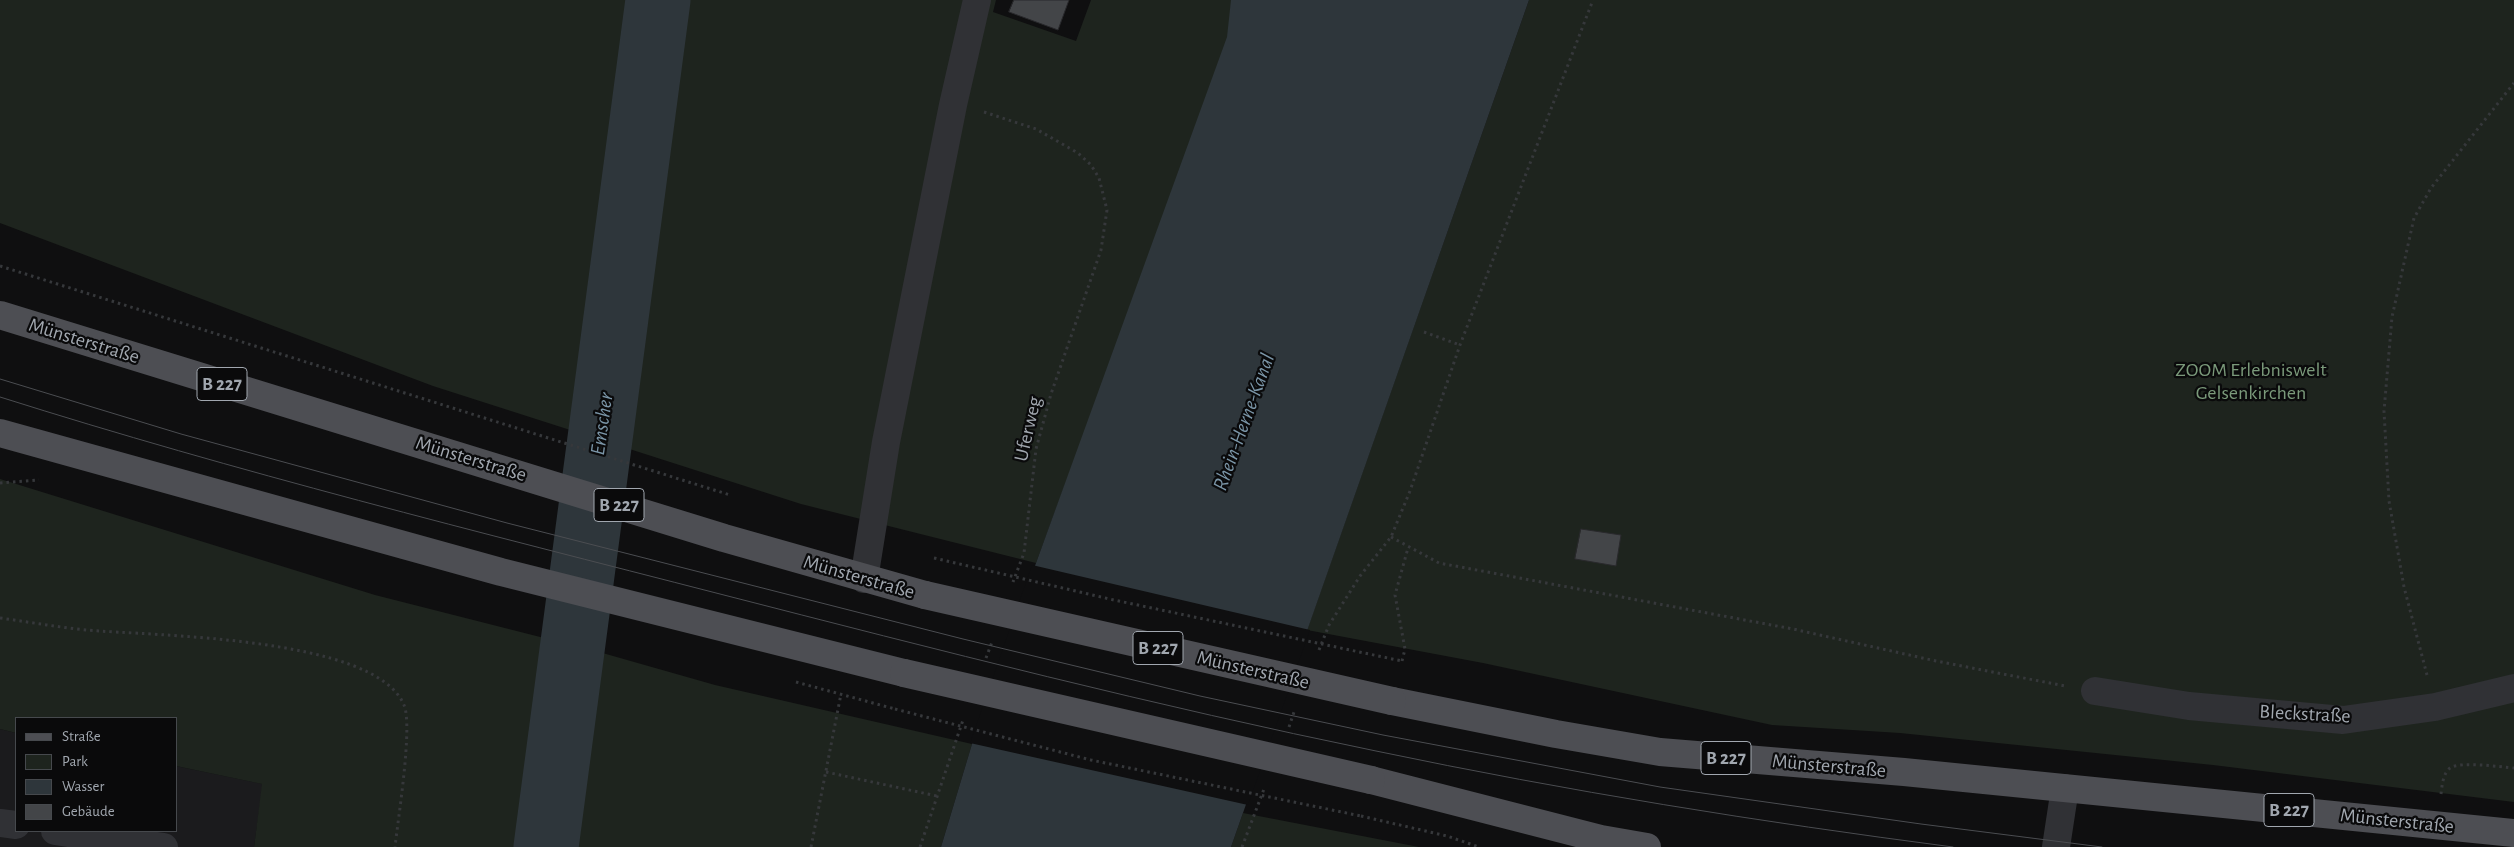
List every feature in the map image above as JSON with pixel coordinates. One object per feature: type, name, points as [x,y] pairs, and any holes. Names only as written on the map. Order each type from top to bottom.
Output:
[{"type":"main road","name":"Münsterstraße","points":[[0,315],[724,538],[864,579],[925,595],[1392,701],[1556,734],[1660,752],[2065,788],[2514,833]]},
{"type":"main road","points":[[0,433],[73,455],[501,572],[904,673],[1371,780],[1601,839],[1647,847]]},
{"type":"main road","points":[[0,449],[73,455]]},
{"type":"street","points":[[864,579],[886,442],[953,105],[978,0]]},
{"type":"street","name":"Bleckstraße","points":[[2095,691],[2190,706],[2343,720],[2435,707],[2514,688]]},
{"type":"street","points":[[2056,847],[2065,788]]},
{"type":"street","points":[[0,822],[15,825]]},
{"type":"street","points":[[62,832],[164,847]]},
{"type":"path","points":[[1593,0],[1460,344],[1410,491],[1391,537],[1408,548],[1439,563],[1793,629],[1946,663],[2095,691]]},
{"type":"path","points":[[2435,707],[2404,588],[2389,501],[2384,410],[2392,318],[2414,218],[2431,188],[2514,83]]},
{"type":"path","name":"Uferweg","points":[[953,105],[995,114],[1036,129],[1078,153],[1091,165],[1099,178],[1107,210],[1102,250],[1051,394],[1036,448],[1024,553],[1010,590]]},
{"type":"path","points":[[0,266],[730,495]]},
{"type":"path","points":[[1424,332],[1460,344]]},
{"type":"path","points":[[934,558],[1114,600],[1402,662],[1405,649],[1395,595],[1408,548]]},
{"type":"path","points":[[0,618],[84,630],[252,642],[307,652],[361,669],[380,678],[397,692],[408,718],[395,847]]},
{"type":"path","points":[[983,665],[994,637]]},
{"type":"path","points":[[793,682],[1091,760],[1361,816],[1447,836],[1479,847]]},
{"type":"path","points":[[812,847],[842,694]]},
{"type":"path","points":[[920,847],[966,711]]},
{"type":"path","points":[[2440,800],[2444,776],[2449,768],[2458,765],[2514,768]]},
{"type":"path","points":[[826,772],[937,796]]},
{"type":"shaded area","points":[[0,729],[15,733],[15,832],[178,832],[178,766],[263,784],[254,847],[0,847]]},
{"type":"green space","points":[[0,0],[996,0],[993,12],[1076,41],[1091,0],[1236,0],[1234,29],[1036,563],[801,504],[433,386],[0,223]]},
{"type":"green space","name":"ZOOM Erlebniswelt Gelsenkirchen","points":[[1529,0],[2514,0],[2514,802],[2213,765],[1900,733],[1772,725],[1483,663],[1307,630]]},
{"type":"green space","points":[[0,479],[375,595],[552,640],[524,847],[254,847],[262,784],[178,766],[178,717],[15,717],[15,733],[0,729]]},
{"type":"green space","points":[[599,652],[715,685],[972,744],[941,847],[574,847]]},
{"type":"green space","points":[[1243,813],[1419,847],[1231,847]]},
{"type":"water","name":"Rhein-Herne-Kanal","points":[[1231,0],[1529,0],[1231,847],[941,847],[972,744],[1227,37]]},
{"type":"water","points":[[552,640],[599,652],[574,847],[524,847]]},
{"type":"pier","points":[[1032,565],[1310,630],[1248,805],[970,743]]},
{"type":"building","points":[[1014,0],[1069,0],[1058,30],[1009,12]]},
{"type":"building","points":[[1581,529],[1621,535],[1616,566],[1575,559]]},
{"type":"waterway","name":"Emscher","points":[[546,847],[658,0]]},
{"type":"tram line","points":[[0,379],[181,434],[507,523],[963,639],[1200,696],[1383,735],[1660,787],[1921,824],[2102,847]]},
{"type":"tram line","points":[[0,397],[179,451],[449,524],[965,656],[1211,715],[1448,766],[1592,792],[1808,827],[1953,847]]}]
